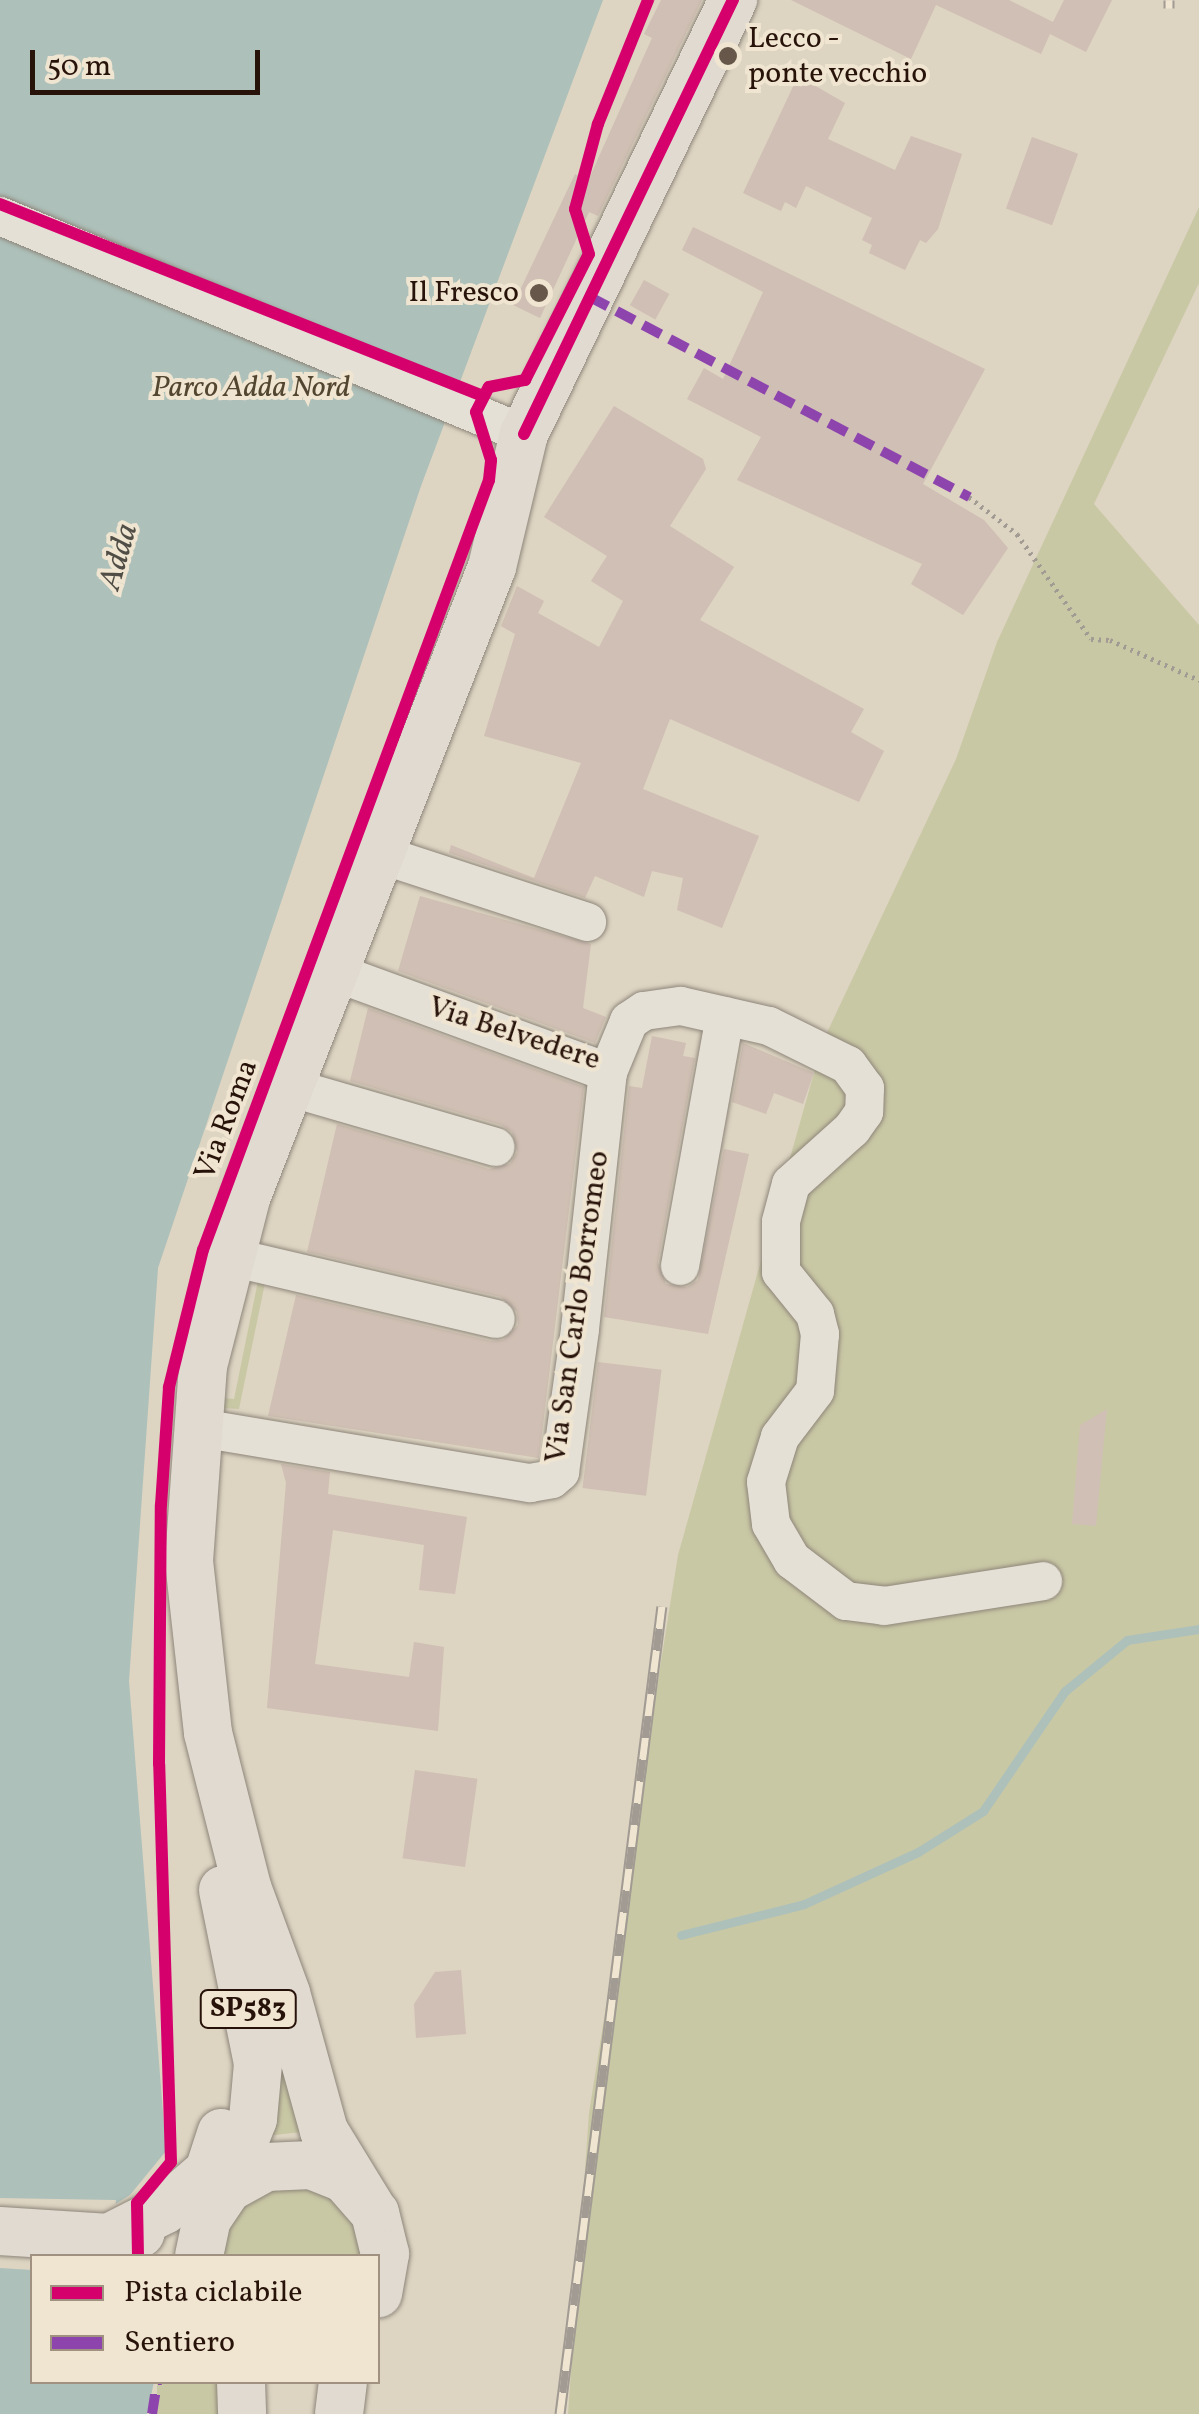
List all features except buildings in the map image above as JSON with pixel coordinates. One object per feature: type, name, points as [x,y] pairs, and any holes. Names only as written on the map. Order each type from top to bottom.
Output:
[{"type":"main road","name":"Via Roma","points":[[209,2224],[250,2127],[258,2064],[182,1704],[168,1572],[173,1428],[193,1308],[234,1170],[461,574],[733,0]]},
{"type":"main road","name":"Via Roma","points":[[370,2206],[324,2131],[217,1776],[191,1604],[194,1427],[228,1256],[288,1087],[492,567],[518,454]]},
{"type":"main road","name":"Via Roma","points":[[108,2238],[164,2210],[209,2171],[236,2089],[236,2023],[207,1821]]},
{"type":"main road","points":[[0,2232],[108,2238],[209,2224],[260,2169],[303,2164],[345,2179],[370,2206]]},
{"type":"main road","name":"SP583","points":[[370,2206],[385,2254],[380,2282]]},
{"type":"main road","points":[[108,2238],[153,2254]]},
{"type":"main road","points":[[241,2384],[242,2414]]},
{"type":"main road","points":[[338,2414],[343,2384]]},
{"type":"street","points":[[0,216],[470,410],[518,454]]},
{"type":"street","points":[[379,854],[587,922]]},
{"type":"street","name":"Via Belvedere","points":[[334,972],[608,1072],[629,1021],[644,1011],[682,1006],[769,1026],[848,1065],[865,1088],[864,1112],[791,1184],[781,1222],[782,1272],[815,1314],[820,1366],[815,1391],[770,1462],[771,1524],[792,1560],[846,1601],[930,1602],[1043,1581]]},
{"type":"street","points":[[680,1266],[725,1016]]},
{"type":"street","name":"Via San Carlo Borromeo","points":[[194,1427],[530,1483],[560,1472],[608,1072]]},
{"type":"street","points":[[288,1087],[496,1147]]},
{"type":"street","points":[[228,1256],[496,1319]]},
{"type":"path","points":[[968,497],[1017,534],[1091,638],[1110,640],[1199,680]]},
{"type":"green space","points":[[1199,207],[1199,283],[1094,504],[1199,625],[1199,2414],[568,2414],[589,2113],[678,1555],[823,1041],[956,759],[997,642]]},
{"type":"green space","points":[[259,1276],[265,1283],[239,1409],[223,1408],[225,1398],[234,1399]]},
{"type":"green space","points":[[235,1889],[310,2131],[266,2136]]},
{"type":"green space","points":[[329,2179],[370,2254],[217,2254],[235,2196]]},
{"type":"green space","points":[[157,2384],[241,2384],[241,2414],[157,2414]]},
{"type":"water","name":"Parco Adda Nord","points":[[0,0],[603,0],[421,486],[158,1268],[129,1681],[166,2151],[130,2195],[30,2254],[30,2384],[154,2384],[147,2414],[0,2414]]},
{"type":"pier","points":[[0,2198],[116,2200],[110,2254],[30,2254],[30,2270],[0,2268]]},
{"type":"waterway","points":[[681,1935],[804,1904],[918,1852],[983,1811],[1065,1691],[1127,1640],[1199,1629]]},
{"type":"railway","points":[[1169,0],[1169,8]]},
{"type":"railway","points":[[560,2414],[662,1606]]},
{"type":"marked path","points":[[590,297],[969,497]]},
{"type":"marked path","points":[[152,2414],[157,2384]]},
{"type":"cycle path","points":[[138,2254],[137,2203],[171,2162],[159,1764],[161,1505],[169,1387],[203,1250],[489,480],[491,460],[476,412],[489,387],[525,380],[589,254],[575,209],[598,124],[648,0]]},
{"type":"cycle path","points":[[524,434],[733,0]]},
{"type":"cycle path","points":[[0,204],[483,396]]},
{"type":"place","name":"Lecco - ponte vecchio","points":[[728,56]]},
{"type":"place","name":"Il Fresco","points":[[539,293]]},
{"type":"water label","name":"Adda","points":[[120,557]]}]
